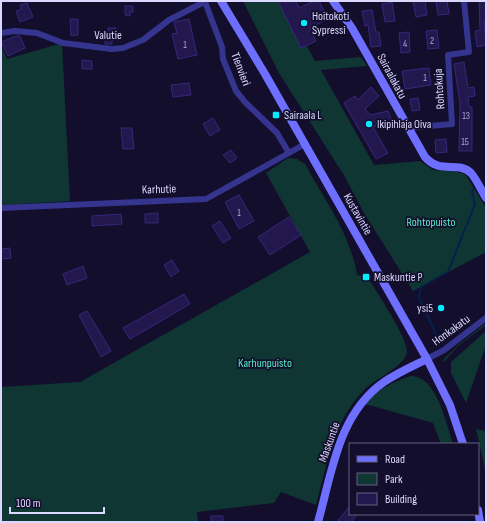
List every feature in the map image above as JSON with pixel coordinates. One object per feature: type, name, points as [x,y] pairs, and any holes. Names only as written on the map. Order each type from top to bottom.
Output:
[{"type":"main road","name":"Sairaalakatu","points":[[333,1],[352,28],[406,128],[429,162],[440,167],[457,167],[467,170],[476,180],[486,198]]},
{"type":"main road","name":"Kustavintie","points":[[224,2],[427,359],[450,405],[463,443]]},
{"type":"main road","name":"Maskuntie","points":[[318,522],[336,455],[345,429],[354,414],[372,392],[384,382],[427,359]]},
{"type":"street","name":"Valutie","points":[[1,33],[15,31],[37,33],[63,43],[112,49],[123,48],[144,40],[170,20],[206,1]]},
{"type":"street","name":"Tienvieri","points":[[206,1],[222,47],[223,59],[236,91],[244,102],[277,133],[290,152]]},
{"type":"street","name":"Rohtokuja","points":[[406,128],[452,124],[448,55],[469,52],[464,1]]},
{"type":"street","name":"Karhutie","points":[[1,208],[206,199],[305,144]]},
{"type":"street","name":"Honkakatu","points":[[427,359],[444,350],[486,318]]},
{"type":"green space","name":"Rohtopuisto","points":[[243,1],[282,1],[315,61],[361,57],[367,66],[321,70],[374,165],[420,161],[433,170],[453,171],[465,174],[486,208],[486,252],[413,291],[364,213],[345,177],[279,73]]},
{"type":"green space","points":[[62,43],[70,201],[1,205],[1,45],[7,59]]},
{"type":"green space","name":"Karhunpuisto","points":[[288,158],[297,159],[305,164],[343,232],[354,260],[357,275],[368,278],[398,327],[407,353],[401,363],[366,388],[355,400],[346,414],[328,458],[316,505],[281,492],[274,503],[197,512],[198,522],[1,522],[1,387],[80,382],[310,252],[266,173]]},
{"type":"green space","points":[[486,323],[486,325],[458,346],[444,362],[443,360],[458,345]]},
{"type":"green space","points":[[486,331],[486,345],[466,403],[451,373],[451,362]]},
{"type":"green space","points":[[411,376],[420,378],[428,384],[439,402],[453,443],[441,443],[433,423],[365,404],[375,394],[398,381]]},
{"type":"green space","points":[[476,429],[486,431],[486,473]]},
{"type":"building","name":"Hoitokoti Sypressi","points":[[278,1],[296,1],[299,8],[314,1],[319,1],[328,19],[310,28],[316,41],[301,48]]},
{"type":"building","points":[[413,1],[425,1],[427,15],[416,17]]},
{"type":"building","points":[[436,1],[447,1],[449,14],[438,15]]},
{"type":"building","points":[[479,1],[486,1],[486,22],[484,22],[486,45],[477,47],[475,31],[480,30]]},
{"type":"building","points":[[392,2],[395,21],[385,22],[382,4]]},
{"type":"building","points":[[27,3],[33,17],[20,22],[16,11],[22,9],[20,5]]},
{"type":"building","points":[[125,6],[133,6],[133,12],[130,12],[130,16],[125,15]]},
{"type":"building","points":[[372,10],[376,32],[379,32],[381,46],[371,47],[368,25],[365,26],[362,11]]},
{"type":"building","points":[[70,19],[78,19],[78,35],[71,36]]},
{"type":"building","points":[[189,19],[197,55],[178,59],[172,34],[177,33],[174,22]]},
{"type":"building","points":[[108,28],[116,28],[117,40],[112,40],[112,44],[105,44],[105,35],[109,35]]},
{"type":"building","points":[[437,30],[439,48],[428,49],[426,31]]},
{"type":"building","points":[[409,32],[410,52],[401,53],[399,33]]},
{"type":"building","points":[[16,36],[20,36],[25,48],[8,56],[1,42]]},
{"type":"building","points":[[82,60],[92,61],[92,69],[82,69]]},
{"type":"building","points":[[464,62],[468,88],[474,87],[475,96],[468,97],[469,107],[472,107],[472,151],[459,151],[460,103],[454,64]]},
{"type":"building","points":[[429,68],[431,85],[405,89],[402,71]]},
{"type":"building","points":[[189,83],[191,95],[173,97],[171,85]]},
{"type":"building","name":"Ikipihlaja Oiva","points":[[371,87],[379,96],[365,109],[370,115],[388,111],[392,121],[373,127],[388,153],[376,159],[344,103],[355,96],[358,100]]},
{"type":"building","points":[[418,98],[420,110],[412,111],[410,99]]},
{"type":"building","points":[[213,118],[220,130],[210,136],[203,124]]},
{"type":"building","points":[[121,128],[132,128],[134,149],[123,149]]},
{"type":"building","points":[[446,139],[447,152],[436,153],[435,140]]},
{"type":"building","points":[[231,150],[237,158],[230,163],[223,155]]},
{"type":"building","points":[[239,195],[254,221],[239,229],[225,202]]},
{"type":"building","points":[[158,213],[158,223],[145,223],[145,214]]},
{"type":"building","points":[[121,214],[122,224],[92,226],[92,216]]},
{"type":"building","points":[[289,217],[301,235],[270,255],[258,237]]},
{"type":"building","points":[[220,221],[231,238],[223,243],[212,226]]},
{"type":"building","points":[[10,248],[11,258],[1,259],[1,249]]},
{"type":"building","points":[[172,260],[179,271],[171,277],[164,265]]},
{"type":"building","points":[[83,266],[87,278],[67,285],[63,274]]},
{"type":"building","points":[[184,294],[190,304],[130,339],[123,328]]},
{"type":"building","points":[[87,311],[111,351],[101,357],[79,315]]},
{"type":"building","points":[[349,507],[349,515],[357,515],[351,522],[340,522],[338,520]]},
{"type":"building","points":[[211,516],[223,516],[223,522],[211,522]]},
{"type":"waterway","points":[[438,339],[419,297],[421,287],[448,272],[475,204],[472,192],[473,189]]},
{"type":"place","name":"Hoitokoti Sypressi","points":[[304,23]]},
{"type":"place","name":"Sairaala L","points":[[276,115]]},
{"type":"place","name":"Ikipihlaja Oiva","points":[[369,124]]},
{"type":"place","name":"Maskuntie P","points":[[366,277]]},
{"type":"place","name":"ysi5","points":[[441,308]]}]
